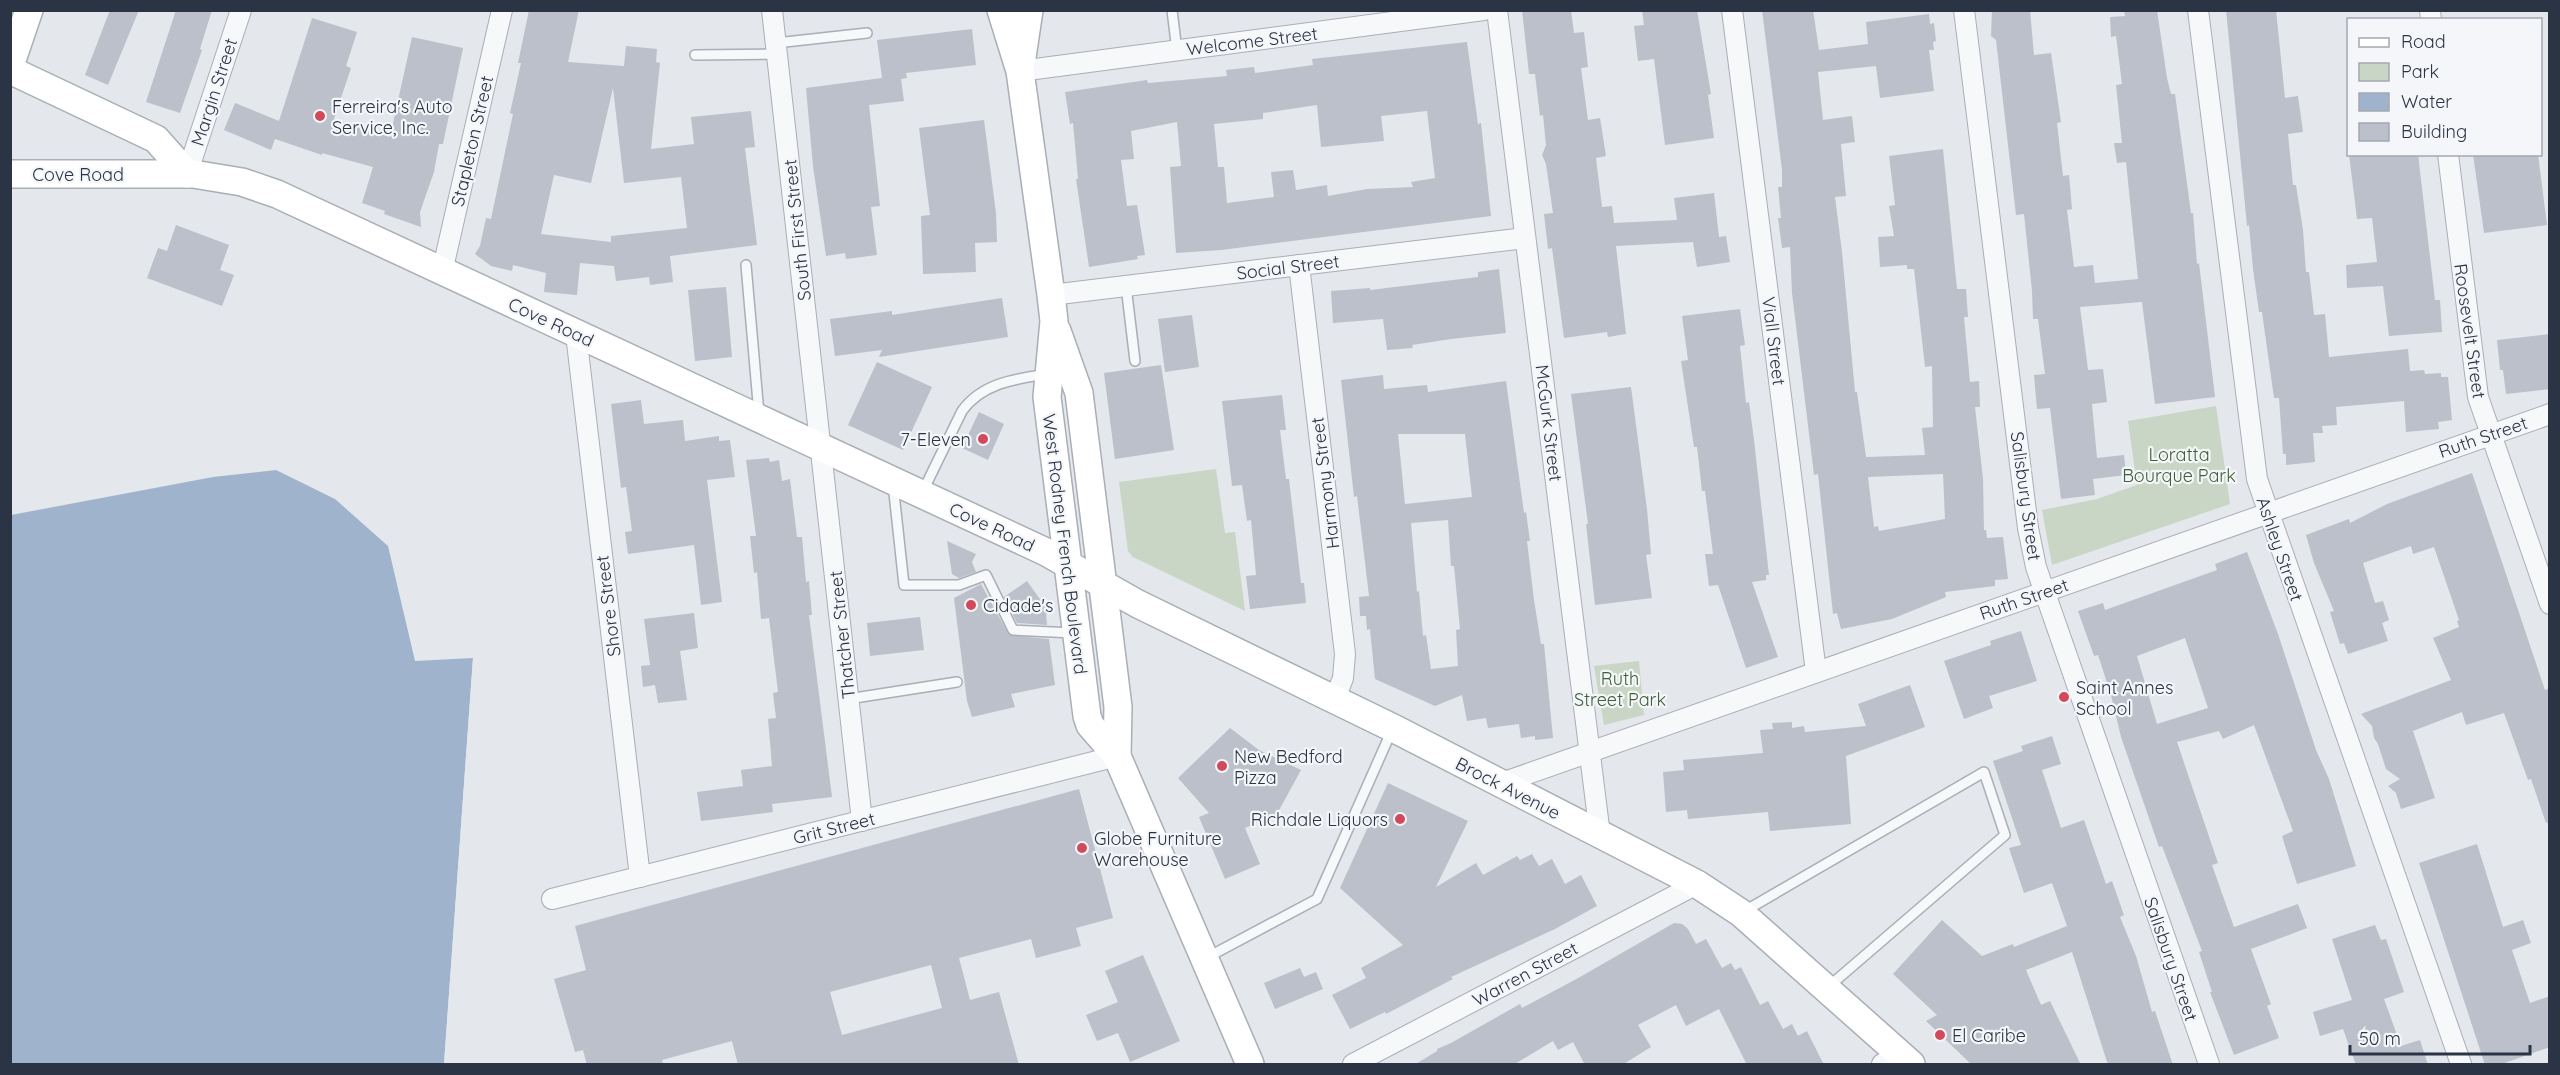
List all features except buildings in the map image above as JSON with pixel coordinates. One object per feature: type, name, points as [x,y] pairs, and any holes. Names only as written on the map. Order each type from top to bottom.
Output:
[{"type":"main road","points":[[29,10],[11,62],[156,139],[187,174]]},
{"type":"main road","name":"West Rodney French Boulevard","points":[[1001,10],[1020,71],[1052,308],[1079,393],[1119,717],[1117,756]]},
{"type":"main road","name":"West Rodney French Boulevard","points":[[1020,71],[1029,10]]},
{"type":"main road","name":"Cove Road","points":[[10,174],[187,174],[242,182],[277,194],[1046,552],[1068,566]]},
{"type":"main road","name":"West Rodney French Boulevard","points":[[1052,308],[1047,397],[1090,726],[1117,756],[1250,1065]]},
{"type":"main road","name":"Brock Avenue","points":[[1068,566],[1138,604],[1393,728],[1697,885],[1741,913],[1827,988],[1898,1061]]},
{"type":"street","name":"Margin Street","points":[[187,174],[241,10]]},
{"type":"street","name":"Stapleton Street","points":[[442,272],[502,10]]},
{"type":"street","name":"South First Street","points":[[772,10],[822,449]]},
{"type":"street","name":"Welcome Street","points":[[1020,71],[1484,10]]},
{"type":"street","name":"McGurk Street","points":[[1497,10],[1600,835]]},
{"type":"street","name":"Viall Street","points":[[1731,10],[1816,672]]},
{"type":"street","name":"Salisbury Street","points":[[1964,10],[2028,528],[2043,592],[2209,1065]]},
{"type":"street","name":"Ashley Street","points":[[2198,10],[2255,467],[2268,513],[2461,1065]]},
{"type":"street","name":"Roosevelt Street","points":[[2448,156],[2481,409],[2550,604]]},
{"type":"street","name":"Social Street","points":[[1052,308],[1126,286],[1526,238]]},
{"type":"street","name":"Harmony Street","points":[[1299,265],[1345,654],[1344,678],[1335,699]]},
{"type":"street","name":"Shore Street","points":[[576,334],[640,877]]},
{"type":"street","name":"Ruth Street","points":[[1499,784],[2550,414]]},
{"type":"street","name":"Thatcher Street","points":[[822,449],[862,821]]},
{"type":"street","name":"Grit Street","points":[[552,899],[1117,756]]},
{"type":"street","name":"Warren Street","points":[[1353,1065],[1697,885]]},
{"type":"lane","points":[[1172,10],[1177,51]]},
{"type":"lane","points":[[695,55],[777,49],[867,33]]},
{"type":"lane","points":[[746,265],[760,420]]},
{"type":"lane","points":[[1126,286],[1135,361]]},
{"type":"lane","points":[[921,495],[962,411],[971,399],[984,390],[1003,383],[1049,373]]},
{"type":"lane","points":[[893,482],[904,585],[959,585],[986,575],[1013,630],[1077,634]]},
{"type":"lane","points":[[848,699],[957,682]]},
{"type":"lane","points":[[1205,959],[1317,899],[1393,728]]},
{"type":"lane","points":[[1741,913],[1984,772],[2006,835],[1827,988]]},
{"type":"green space","name":"Loratta Bourque Park","points":[[2216,406],[2230,504],[2052,565],[2042,510],[2097,499],[2137,485],[2128,421]]},
{"type":"green space","points":[[1216,469],[1225,533],[1235,532],[1245,611],[1133,557],[1128,551],[1119,482]]},
{"type":"green space","name":"Ruth Street Park","points":[[1639,661],[1644,715],[1604,725],[1594,666]]},
{"type":"water","points":[[276,470],[335,499],[388,546],[415,661],[473,658],[444,1064],[11,1064],[11,515],[213,477]]},
{"type":"pier","points":[[475,656],[447,1064],[444,1064],[473,658]]},
{"type":"place","name":"Ferreira's Auto Service, Inc.","points":[[320,116]]},
{"type":"place","name":"7-Eleven","points":[[983,439]]},
{"type":"place","name":"Cidade's","points":[[971,605]]},
{"type":"place","name":"Saint Annes School","points":[[2064,697]]},
{"type":"place","name":"New Bedford Pizza","points":[[1222,766]]},
{"type":"place","name":"Richdale Liquors","points":[[1400,819]]},
{"type":"place","name":"Globe Furniture Warehouse","points":[[1082,848]]},
{"type":"place","name":"El Caribe","points":[[1940,1035]]}]
